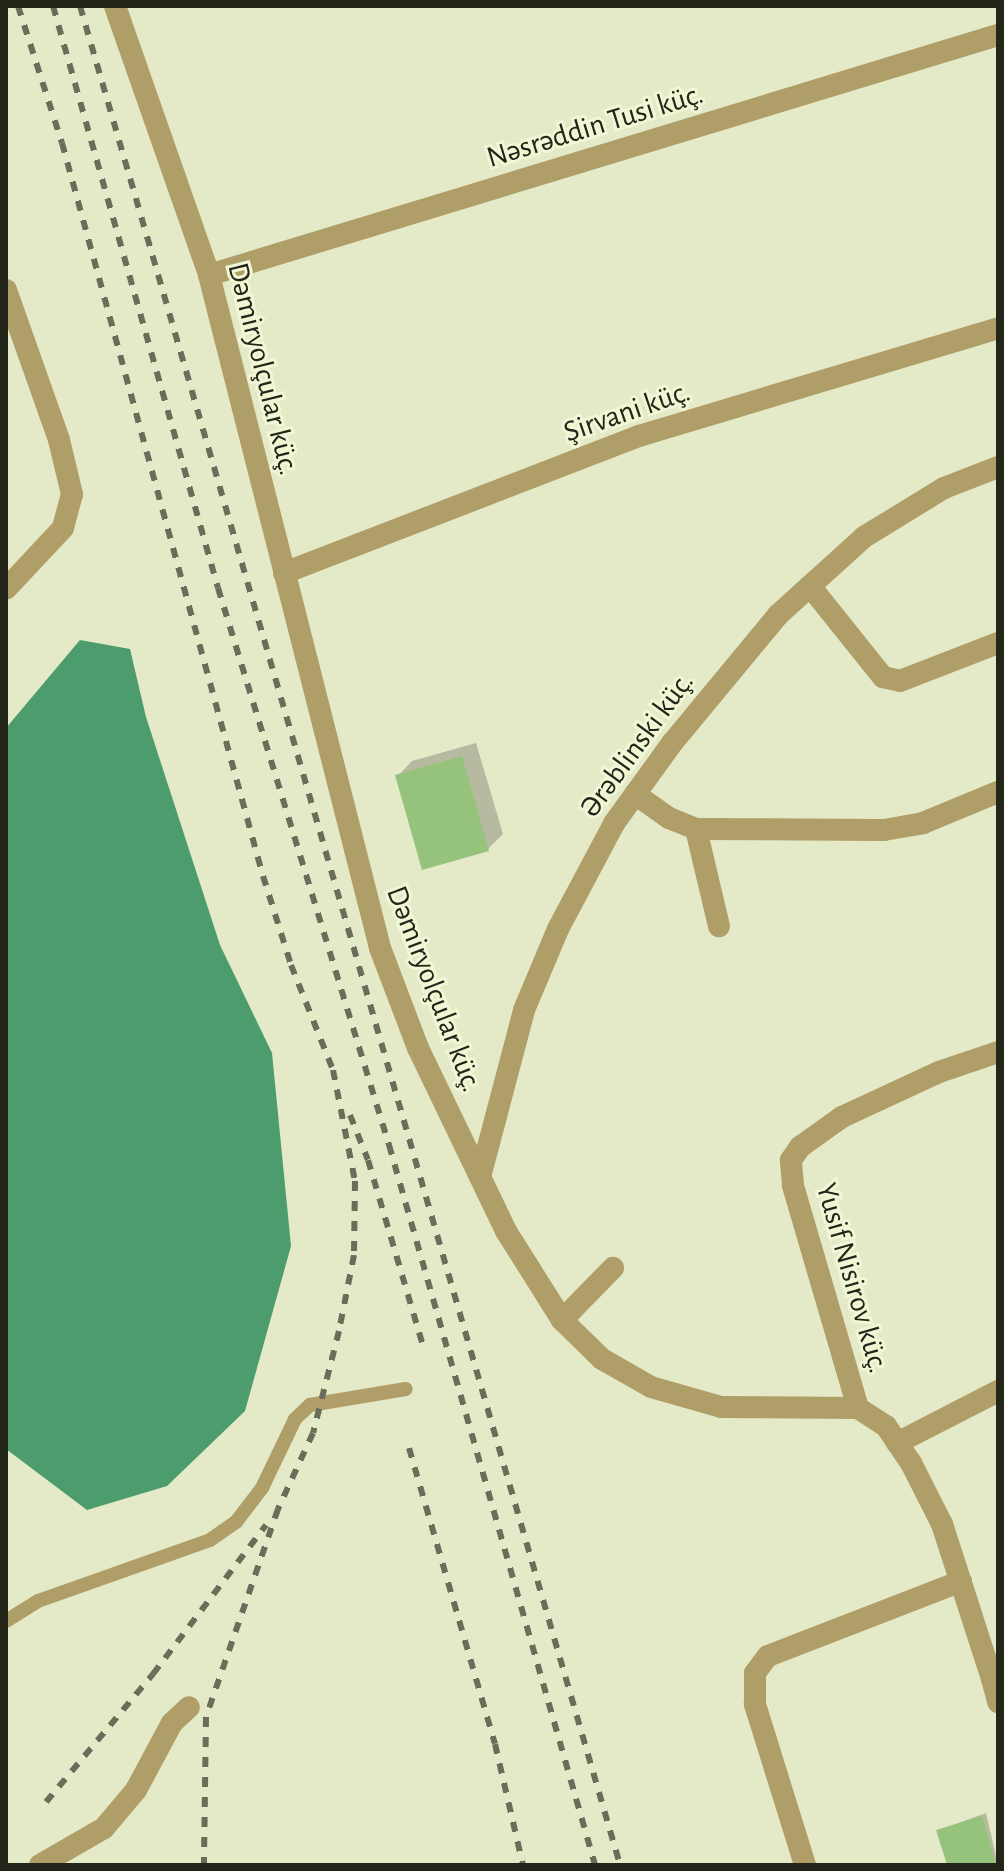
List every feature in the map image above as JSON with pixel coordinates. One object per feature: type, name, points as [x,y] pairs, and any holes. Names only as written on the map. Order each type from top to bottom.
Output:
[{"type":"street","name":"Dəmiryolçular küç.","points":[[115,6],[209,275],[380,948],[418,1048],[506,1231],[562,1320],[602,1359],[651,1387],[721,1407],[858,1408]]},
{"type":"street","name":"Nəsrəddin Tusi küç.","points":[[209,275],[998,35]]},
{"type":"street","points":[[6,290],[59,440],[72,494],[63,528],[6,589]]},
{"type":"street","name":"Şirvani küç.","points":[[284,573],[639,436],[998,328]]},
{"type":"street","name":"Ərəblinski küç.","points":[[480,1177],[524,1010],[558,929],[615,822],[635,794],[724,677],[778,615],[864,537],[944,488],[998,467]]},
{"type":"street","points":[[810,586],[883,677],[900,681],[998,643]]},
{"type":"street","points":[[635,794],[669,818],[696,829],[884,830],[923,823],[998,792]]},
{"type":"street","points":[[696,829],[719,926]]},
{"type":"street","name":"Yusif Nisirov küç.","points":[[858,1408],[793,1185],[791,1160],[800,1147],[842,1117],[939,1072],[998,1052]]},
{"type":"street","points":[[562,1320],[613,1268]]},
{"type":"street","points":[[897,1443],[998,1391]]},
{"type":"street","points":[[858,1408],[886,1426],[942,1524],[995,1678],[998,1702]]},
{"type":"street","points":[[805,1865],[755,1704],[755,1673],[768,1656],[961,1581]]},
{"type":"street","points":[[40,1865],[104,1828],[136,1790],[172,1723],[189,1707]]},
{"type":"lane","points":[[6,1621],[38,1601],[210,1540],[236,1522],[262,1488],[295,1419],[310,1405],[406,1389]]},
{"type":"shaded area","points":[[80,640],[130,649],[146,717],[220,945],[272,1053],[291,1246],[245,1411],[167,1486],[87,1510],[6,1449],[6,728]]},
{"type":"building","points":[[462,756],[489,851],[422,870],[395,775]]},
{"type":"building","points":[[982,1816],[996,1865],[947,1865],[936,1830]]},
{"type":"railway","points":[[18,6],[62,143],[263,876],[291,965],[333,1070],[355,1181],[354,1255],[339,1331],[313,1433],[278,1509],[206,1717],[204,1865]]},
{"type":"railway","points":[[53,6],[218,588],[389,1145],[595,1865]]},
{"type":"railway","points":[[80,6],[620,1865]]},
{"type":"railway","points":[[350,1115],[368,1160],[423,1346]]},
{"type":"railway","points":[[409,1448],[495,1744],[523,1865]]},
{"type":"railway","points":[[46,1802],[153,1674],[266,1525]]}]
